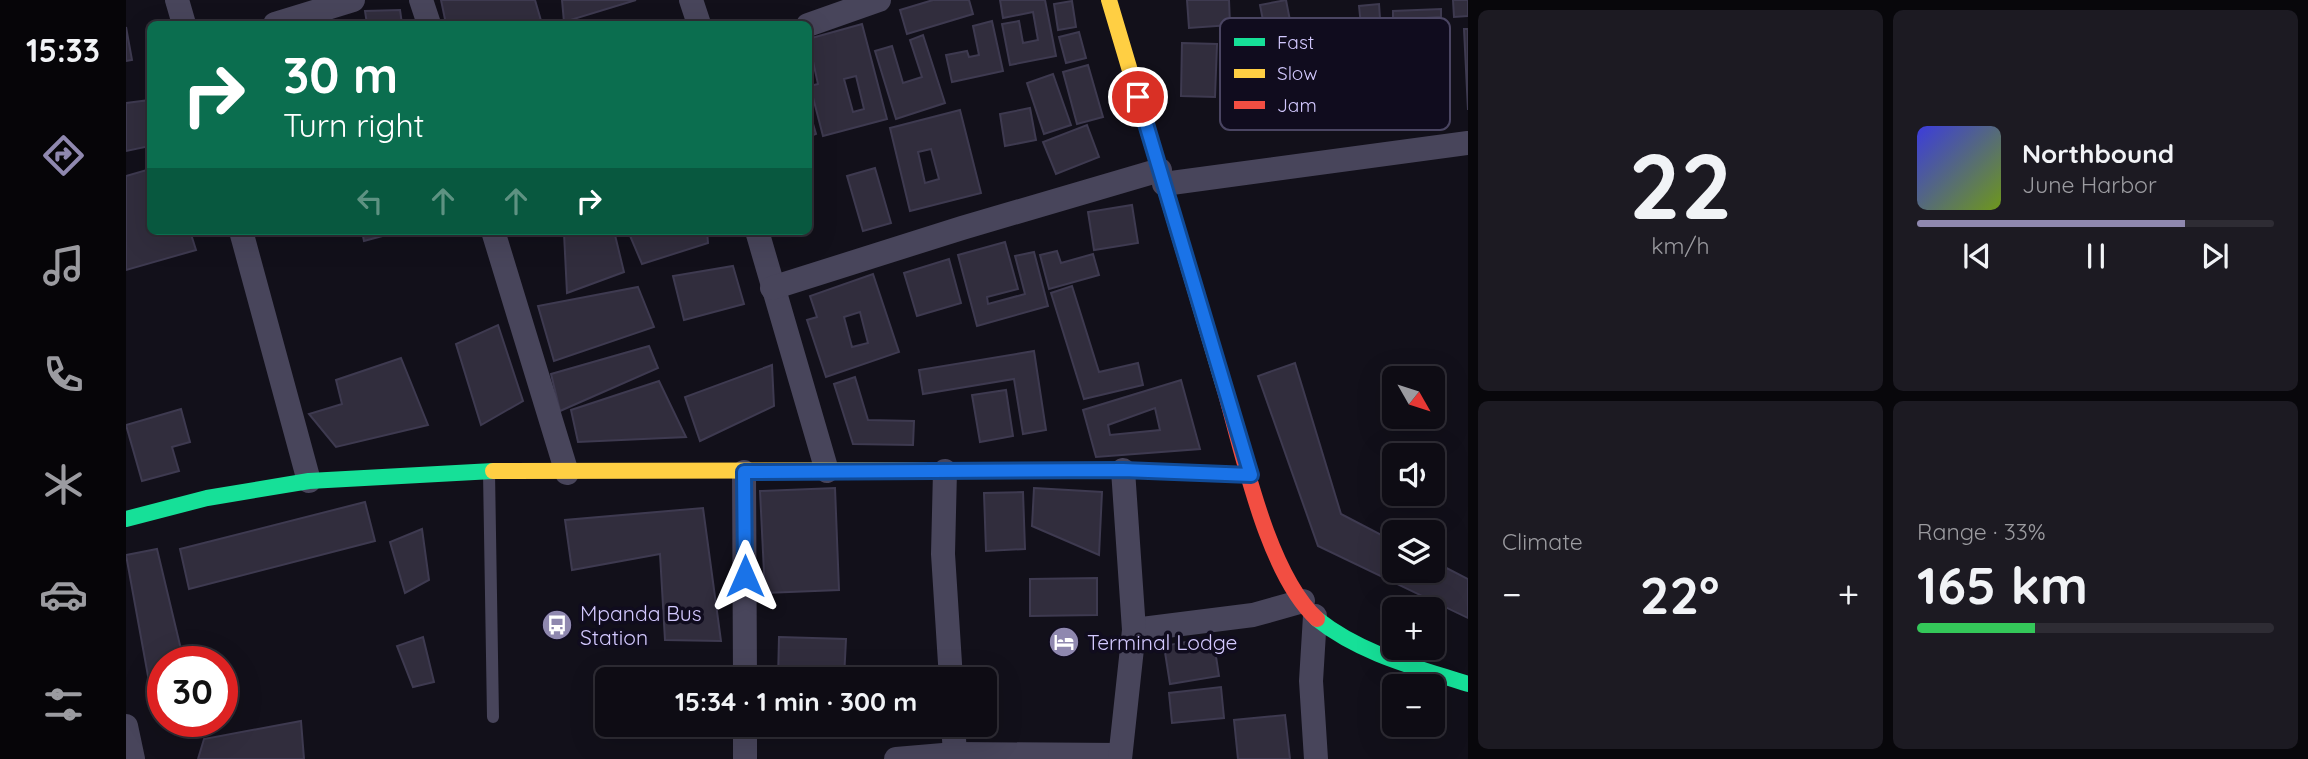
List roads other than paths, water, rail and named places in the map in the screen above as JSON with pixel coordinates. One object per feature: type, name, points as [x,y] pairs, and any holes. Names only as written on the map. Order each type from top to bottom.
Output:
[{"type":"street","points":[[177,0],[183,21]]},
{"type":"street","points":[[285,21],[353,0]]},
{"type":"street","points":[[421,0],[428,21]]},
{"type":"street","points":[[691,0],[698,21]]},
{"type":"street","points":[[812,24],[879,0]]},
{"type":"street","points":[[1109,0],[1279,562],[1309,609],[1347,640],[1380,655],[1468,684]]},
{"type":"street","points":[[772,288],[962,228],[1162,177],[1468,143]]},
{"type":"street","points":[[242,235],[309,481]]},
{"type":"street","points":[[494,235],[567,473]]},
{"type":"street","points":[[758,235],[827,471]]},
{"type":"street","points":[[126,519],[207,498],[309,481],[489,471],[567,473],[1123,470],[1251,475]]},
{"type":"street","points":[[896,759],[955,754],[1120,757],[1134,630],[1123,470]]},
{"type":"street","points":[[945,471],[943,554],[950,667]]},
{"type":"street","points":[[744,472],[745,667]]},
{"type":"street","points":[[1134,630],[1309,609]]},
{"type":"street","points":[[1309,609],[1316,759]]},
{"type":"street","points":[[126,726],[133,759]]},
{"type":"street","points":[[745,737],[745,759]]},
{"type":"street","points":[[954,737],[955,754]]},
{"type":"lane","points":[[489,471],[493,717]]},
{"type":"place","name":"Mpanda Bus Station","points":[[557,625]]},
{"type":"place","name":"Terminal Lodge","points":[[1064,642]]}]
